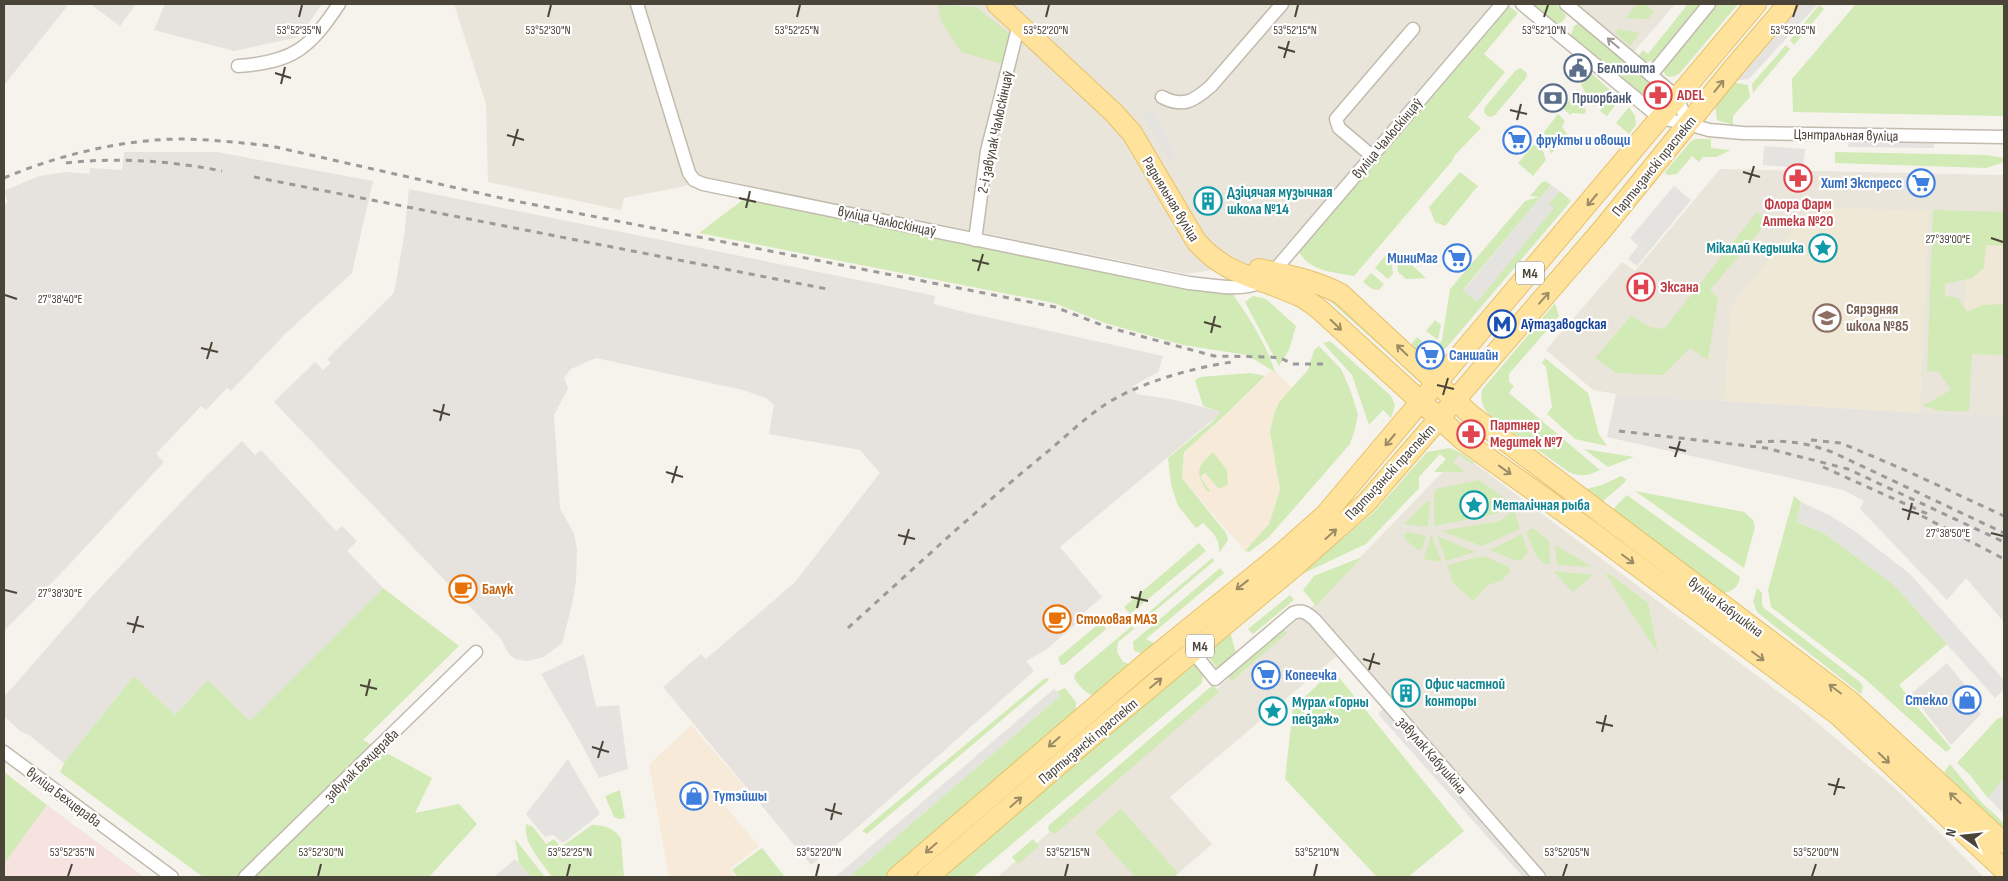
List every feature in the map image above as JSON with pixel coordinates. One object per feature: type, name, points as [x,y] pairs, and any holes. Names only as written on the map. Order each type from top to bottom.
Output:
[{"type":"main road","name":"Радыяльная вуліца","points":[[997,4],[1113,112],[1132,133],[1196,242],[1204,251],[1236,273],[1311,281],[1341,294],[1437,384]]},
{"type":"main road","name":"Радыяльная вуліца","points":[[1014,4],[1140,127],[1183,200],[1210,241],[1240,261],[1258,268],[1268,277],[1319,309],[1439,419]]},
{"type":"main road","name":"Партызанскі праспект","points":[[897,877],[1195,622],[1280,554],[1325,515],[1756,4]]},
{"type":"main road","name":"Партызанскі праспект","points":[[928,877],[1295,566],[1367,502],[1602,231],[1788,4]]},
{"type":"main road","name":"вуліца Кабушкіна","points":[[1437,384],[1455,401],[1560,484],[1850,701],[2004,843]]},
{"type":"main road","name":"вуліца Кабушкіна","points":[[1439,419],[1463,440],[1838,715],[2004,870]]},
{"type":"main road","points":[[1193,652],[1186,640],[1195,622]]},
{"type":"street","points":[[238,66],[262,64],[290,56],[320,32],[339,4]]},
{"type":"street","name":"вуліца Чалюскінцаў","points":[[637,4],[689,173],[694,180],[703,184],[1189,283],[1231,287],[1254,286],[1268,277],[1502,4]]},
{"type":"street","points":[[1162,97],[1180,104],[1193,100],[1202,94],[1282,4]]},
{"type":"street","name":"Цэнтральная вуліца","points":[[1522,4],[1660,118],[1709,130],[1743,133],[2004,137]]},
{"type":"street","points":[[1566,4],[1677,97],[1688,124]]},
{"type":"street","points":[[1650,75],[1709,4]]},
{"type":"street","name":"2-і завулак Чалюскінцаў","points":[[975,240],[987,151],[1019,24]]},
{"type":"street","points":[[1372,156],[1339,128],[1336,119],[1413,29]]},
{"type":"street","name":"завулак Кабушкіна","points":[[1193,652],[1215,679],[1293,613],[1298,611],[1306,612],[1539,877]]},
{"type":"street","name":"завулак Бехцерава","points":[[245,877],[476,652]]},
{"type":"street","name":"вуліца Бехцерава","points":[[4,752],[172,877]]},
{"type":"shaded area","points":[[4,4],[69,4],[4,85]]},
{"type":"shaded area","points":[[90,4],[136,4],[120,26]]},
{"type":"shaded area","points":[[165,4],[322,4],[299,37],[234,51],[154,30]]},
{"type":"shaded area","points":[[454,4],[1498,4],[1272,261],[1187,274],[710,178],[681,187],[624,198],[621,210],[488,182],[486,104]]},
{"type":"shaded area","points":[[1572,4],[1675,4],[1632,54]]},
{"type":"shaded area","points":[[1799,4],[1818,4],[1749,79],[1733,81]]},
{"type":"shaded area","points":[[1153,111],[1176,155],[1169,161],[1142,112]]},
{"type":"shaded area","points":[[1849,138],[1934,139],[1934,148],[1848,147]]},
{"type":"shaded area","points":[[1764,146],[1805,149],[1803,168],[1763,165]]},
{"type":"shaded area","points":[[124,152],[217,152],[373,181],[352,273],[286,333],[231,391],[227,388],[206,410],[201,406],[156,454],[164,462],[67,567],[4,631],[4,205],[8,202],[4,191],[39,176],[67,172],[89,174],[90,168],[122,170]]},
{"type":"shaded area","points":[[1720,169],[2004,175],[2004,416],[1920,413],[1616,394],[1593,390],[1546,350],[1622,262],[1635,271]]},
{"type":"shaded area","points":[[1551,185],[1560,191],[1549,204],[1554,208],[1477,302],[1463,291]]},
{"type":"shaded area","points":[[1674,186],[1691,200],[1637,266],[1628,259],[1638,246],[1630,238]]},
{"type":"shaded area","points":[[409,189],[935,296],[934,304],[964,312],[1163,356],[1158,372],[1133,386],[1137,394],[1175,400],[1222,412],[1060,547],[1102,597],[1074,621],[1076,624],[1047,649],[1026,661],[1034,671],[850,834],[811,865],[663,687],[701,654],[706,659],[795,582],[880,473],[860,450],[769,434],[774,405],[766,398],[743,390],[596,358],[571,369],[564,378],[568,389],[554,415],[560,508],[574,534],[577,549],[576,581],[572,605],[562,643],[544,657],[527,661],[515,659],[509,654],[501,639],[274,402],[315,362],[323,370],[331,363],[327,359],[394,293],[404,237]]},
{"type":"shaded area","name":"Сярэдняя школа №85","points":[[1811,207],[1929,211],[1920,413],[1724,401],[1731,306]]},
{"type":"shaded area","points":[[1968,237],[2004,237],[2004,319],[1964,318]]},
{"type":"shaded area","points":[[1273,369],[1292,388],[1279,402],[1270,432],[1280,490],[1269,524],[1245,551],[1182,478],[1185,451],[1223,418]]},
{"type":"shaded area","points":[[1616,394],[1920,413],[2004,416],[2004,622],[1966,578],[1947,600],[1860,509],[1864,501],[1844,490],[1607,437]]},
{"type":"shaded area","points":[[242,441],[255,455],[261,450],[336,531],[342,526],[357,541],[347,551],[383,588],[250,722],[208,680],[175,715],[134,676],[64,763],[29,735],[21,732],[4,716],[4,697],[95,593],[204,478]]},
{"type":"shaded area","points":[[1461,453],[1796,705],[1895,788],[1984,877],[1549,877],[1345,649],[1170,797],[1212,844],[1174,877],[997,877],[1310,609]]},
{"type":"shaded area","points":[[1801,502],[1831,516],[1856,532],[1910,574],[2004,680],[2004,689],[1995,698],[1893,584],[1824,533],[1797,522]]},
{"type":"shaded area","points":[[584,654],[596,707],[619,705],[628,769],[599,778],[541,674]]},
{"type":"shaded area","points":[[1947,663],[1968,689],[1972,688],[1980,698],[1974,704],[1981,714],[1951,745],[1911,694]]},
{"type":"shaded area","points":[[1054,689],[1060,696],[849,877],[835,877]]},
{"type":"shaded area","points":[[1384,708],[1533,875],[1523,877],[1378,714]]},
{"type":"shaded area","name":"Тутэйшы","points":[[691,725],[744,786],[724,805],[759,846],[730,869],[736,877],[669,877],[649,765]]},
{"type":"shaded area","points":[[568,759],[600,814],[563,843],[553,835],[545,837],[526,814]]},
{"type":"shaded area","points":[[2004,778],[2004,814],[1988,798]]},
{"type":"shaded area","points":[[47,805],[144,877],[4,877],[4,864]]},
{"type":"shaded area","points":[[515,859],[531,877],[494,877]]},
{"type":"green space","points":[[1532,4],[1556,4],[1566,15],[1564,20],[1559,24],[1555,23]]},
{"type":"green space","points":[[1637,4],[1645,4],[1654,12],[1648,19],[1626,18]]},
{"type":"green space","points":[[1688,4],[1702,4],[1659,57],[1648,62],[1638,57],[1643,50],[1648,54]]},
{"type":"green space","points":[[1717,4],[1738,4],[1679,74],[1671,77],[1666,76],[1664,72],[1665,66]]},
{"type":"green space","points":[[1856,4],[2004,4],[2004,116],[1793,112],[1792,79]]},
{"type":"green space","points":[[938,5],[976,7],[1009,33],[1009,43],[1002,64],[961,52],[941,21]]},
{"type":"green space","points":[[1819,5],[1824,9],[1794,45],[1790,40]]},
{"type":"green space","points":[[1509,6],[1518,13],[1484,54],[1505,72],[1468,117],[1481,128],[1455,155],[1452,161],[1354,276],[1323,270],[1310,264],[1299,252]]},
{"type":"green space","points":[[1578,24],[1584,25],[1657,86],[1660,93],[1658,99],[1653,102],[1645,100],[1574,40],[1571,35],[1574,26]]},
{"type":"green space","points":[[1618,29],[1640,33],[1630,46],[1615,33]]},
{"type":"green space","points":[[1786,45],[1790,49],[1753,93],[1752,84]]},
{"type":"green space","points":[[1521,68],[1527,73],[1526,78],[1495,115],[1487,116],[1484,112],[1485,107],[1516,70]]},
{"type":"green space","points":[[1591,73],[1618,97],[1619,100],[1607,116],[1600,111],[1611,95],[1605,91],[1594,106],[1581,85]]},
{"type":"green space","points":[[1731,82],[1748,85],[1750,97],[1733,116],[1733,125],[1717,120],[1715,103]]},
{"type":"green space","points":[[1578,89],[1586,112],[1584,114],[1573,113],[1570,115],[1563,108]]},
{"type":"green space","points":[[1629,107],[1635,116],[1636,125],[1629,134],[1616,123]]},
{"type":"green space","points":[[1558,114],[1565,121],[1562,127],[1567,134],[1551,154],[1544,132]]},
{"type":"green space","points":[[1539,139],[1546,160],[1533,176],[1518,163]]},
{"type":"green space","points":[[1711,139],[1711,148],[1731,150],[1716,157],[1703,157],[1699,162],[1692,156],[1677,174],[1667,175],[1665,172],[1691,141]]},
{"type":"green space","points":[[1835,152],[1986,155],[2004,158],[2004,162],[1986,168],[1835,163]]},
{"type":"green space","points":[[1460,172],[1478,186],[1445,226],[1435,222],[1429,207]]},
{"type":"green space","points":[[1546,181],[1551,185],[1463,290],[1476,301],[1553,208],[1548,204],[1560,191],[1571,201],[1447,347],[1433,354],[1428,354],[1409,347],[1417,337],[1432,350],[1442,340],[1450,289],[1525,201],[1539,197],[1530,196],[1542,182]]},
{"type":"green space","points":[[748,196],[1229,289],[1243,308],[1267,350],[1275,372],[1247,355],[1183,345],[1105,323],[1054,303],[699,233]]},
{"type":"green space","points":[[1933,210],[2004,212],[2004,246],[1986,245],[1984,268],[1972,278],[1945,284],[1945,296],[1958,298],[1967,312],[1983,305],[2004,304],[2004,355],[1972,354],[1969,411],[1941,411],[1922,406],[1951,390],[1939,372],[1927,371]]},
{"type":"green space","points":[[1757,212],[1769,220],[1710,290],[1718,298],[1708,360],[1690,348],[1663,375],[1616,373],[1595,358],[1631,316],[1650,327],[1664,329]]},
{"type":"green space","points":[[1390,250],[1393,274],[1388,279],[1375,268]]},
{"type":"green space","points":[[1396,251],[1426,278],[1406,279],[1398,272]]},
{"type":"green space","points":[[1371,273],[1384,284],[1379,290],[1372,289],[1363,282]]},
{"type":"green space","points":[[1311,292],[1332,298],[1409,367],[1406,369],[1330,301]]},
{"type":"green space","points":[[1253,296],[1266,299],[1296,326],[1289,350],[1279,366],[1245,302]]},
{"type":"green space","points":[[1555,303],[1559,316],[1509,374],[1509,382],[1514,386],[1509,393],[1600,470],[1588,475],[1577,475],[1569,472],[1491,417],[1484,408],[1481,398],[1482,390]]},
{"type":"green space","points":[[1435,320],[1441,325],[1438,340],[1426,331]]},
{"type":"green space","points":[[1330,341],[1391,396],[1395,405],[1391,418],[1383,410],[1369,425],[1352,375],[1323,343]]},
{"type":"green space","points":[[1319,346],[1341,369],[1350,389],[1358,415],[1350,444],[1269,537],[1249,552],[1245,551],[1269,524],[1280,490],[1270,432],[1274,415],[1279,402],[1308,370],[1314,350]]},
{"type":"green space","points":[[1545,358],[1588,393],[1599,434],[1607,446],[1575,439],[1547,414],[1552,407],[1546,367],[1542,363]]},
{"type":"green space","points":[[1251,373],[1265,376],[1184,452],[1182,478],[1226,533],[1228,540],[1219,553],[1218,543],[1213,533],[1203,523],[1196,528],[1178,506],[1171,484],[1168,458],[1212,422],[1221,412],[1203,406],[1195,380],[1200,377]]},
{"type":"green space","points":[[1450,448],[1475,463],[1472,464],[1459,455],[1453,462],[1465,472],[1434,472],[1446,459],[1440,454],[1419,477],[1419,488],[1366,544],[1298,576],[1375,511],[1427,452]]},
{"type":"green space","points":[[1584,449],[1634,457],[1608,467]]},
{"type":"green space","points":[[1213,452],[1227,470],[1228,484],[1219,489],[1205,473],[1200,477],[1210,491],[1208,492],[1201,480],[1199,475],[1199,471],[1203,462]]},
{"type":"green space","points":[[1621,476],[1626,479],[1625,482],[1601,503],[1586,489],[1602,485]]},
{"type":"green space","points":[[1479,480],[1507,500],[1509,504],[1496,514],[1434,526],[1434,494],[1436,489]]},
{"type":"green space","points":[[1635,491],[1744,512],[1753,520],[1755,527],[1744,568]]},
{"type":"green space","points":[[1627,495],[1740,577],[1736,586],[1731,591],[1721,593],[1612,510]]},
{"type":"green space","points":[[1794,496],[1801,502],[1797,522],[1824,533],[1893,584],[1947,644],[1899,685],[1951,748],[1946,752],[1864,678],[1771,607],[1768,590]]},
{"type":"green space","points":[[1427,501],[1430,503],[1428,527],[1404,524]]},
{"type":"green space","points":[[1514,509],[1520,529],[1482,546],[1441,531],[1500,521]]},
{"type":"green space","points":[[1533,528],[1549,541],[1550,564],[1543,563],[1536,555],[1526,532]]},
{"type":"green space","points":[[1408,532],[1426,536],[1422,549],[1418,550],[1406,540],[1404,535]]},
{"type":"green space","points":[[1522,534],[1528,552],[1522,560],[1514,560],[1490,550]]},
{"type":"green space","points":[[1431,535],[1442,562],[1424,559]]},
{"type":"green space","points":[[1437,536],[1475,552],[1446,561]]},
{"type":"green space","points":[[1199,543],[1206,551],[1130,614],[1124,607]]},
{"type":"green space","points":[[1555,545],[1592,567],[1557,565]]},
{"type":"green space","points":[[1483,556],[1509,567],[1510,572],[1501,581],[1488,585],[1473,601],[1453,583],[1447,565]]},
{"type":"green space","points":[[1362,557],[1316,606],[1303,590],[1314,576]]},
{"type":"green space","points":[[1212,558],[1214,561],[1143,621],[1141,619]]},
{"type":"green space","points":[[1220,568],[1224,573],[1146,639],[1155,644],[1144,654],[1134,651],[1133,642]]},
{"type":"green space","points":[[1553,571],[1593,575],[1573,592]]},
{"type":"green space","points":[[1606,574],[1610,574],[1648,603],[1658,653]]},
{"type":"green space","points":[[383,588],[459,646],[363,740],[432,778],[415,813],[459,804],[477,824],[429,877],[203,877],[60,772],[64,763],[134,676],[175,715],[208,680],[250,721]]},
{"type":"green space","points":[[1757,588],[1762,593],[1764,608],[1860,682],[1863,687],[1861,694],[1757,612],[1753,602]]},
{"type":"green space","points":[[1290,595],[1294,600],[1253,634],[1248,629]]},
{"type":"green space","points":[[1101,622],[1106,629],[1064,665],[1061,665],[1058,658]]},
{"type":"green space","points":[[1132,626],[1134,629],[1118,642],[1117,652],[1123,662],[1135,666],[1098,697],[1087,692],[1074,678],[1075,674]]},
{"type":"green space","points":[[1282,626],[1287,633],[1232,681],[1226,675]]},
{"type":"green space","points":[[1229,628],[1236,653],[1218,669],[1205,653]]},
{"type":"green space","points":[[1196,665],[1203,673],[1202,683],[973,877],[938,877],[1186,666]]},
{"type":"green space","points":[[1333,670],[1464,831],[1408,877],[1377,877],[1285,779],[1293,708]]},
{"type":"green space","points":[[1048,678],[1049,680],[867,834],[862,831],[1044,679]]},
{"type":"green space","points":[[1213,685],[1219,692],[1055,834],[1049,831],[1048,826]]},
{"type":"green space","points":[[1065,688],[1076,702],[1076,716],[884,877],[849,877],[1060,696],[1056,692]]},
{"type":"green space","points":[[2004,716],[2004,778],[1988,798],[1970,775],[1957,763],[1997,719]]},
{"type":"green space","points":[[1950,764],[1981,802],[2004,823],[2004,832],[1944,772]]},
{"type":"green space","points":[[4,772],[47,805],[4,864]]},
{"type":"green space","points":[[620,790],[625,818],[619,819],[614,817],[605,796]]},
{"type":"green space","points":[[1121,809],[1178,873],[1174,877],[1135,877],[1095,832]]},
{"type":"green space","points":[[526,824],[533,827],[546,844],[554,839],[561,847],[592,825],[612,830],[621,839],[624,877],[552,877],[530,846],[527,839]]},
{"type":"green space","points":[[515,839],[545,877],[531,877],[519,863]]},
{"type":"green space","points":[[1033,839],[1039,846],[1018,864],[1012,857]]},
{"type":"green space","points":[[762,848],[785,877],[738,877],[732,870]]},
{"type":"railway","points":[[4,178],[59,158],[137,142],[170,139],[271,146],[510,200],[1055,307],[1107,327],[1214,356],[1270,357],[1280,358],[1293,364],[1326,364]]},
{"type":"railway","points":[[66,163],[105,160],[144,161],[222,171]]},
{"type":"railway","points":[[254,177],[827,289]]},
{"type":"railway","points":[[848,628],[992,498],[1100,408],[1114,399],[1163,378],[1199,368],[1232,362]]},
{"type":"railway","points":[[1619,431],[1766,448],[1848,469],[2004,542]]},
{"type":"railway","points":[[1811,440],[1841,443],[1905,470],[2004,516]]},
{"type":"railway","points":[[1756,442],[1795,442],[1832,452],[2004,533]]},
{"type":"railway","points":[[1823,467],[1932,516]]},
{"type":"railway","points":[[1922,516],[2004,559]]},
{"type":"place","name":"Белпошта","points":[[1578,68]]},
{"type":"place","name":"ADEL","points":[[1658,95]]},
{"type":"place","name":"Приорбанк","points":[[1553,98]]},
{"type":"place","name":"фрукты и овощи","points":[[1517,140]]},
{"type":"place","name":"Флора Фарм Аптека №20","points":[[1798,178]]},
{"type":"place","name":"Хит! Экспресс","points":[[1921,183]]},
{"type":"place","name":"Дзіцячая музычная школа №14","points":[[1208,201]]},
{"type":"place","name":"Мікалай Кедышка","points":[[1823,248]]},
{"type":"place","name":"МиниМаг","points":[[1457,258]]},
{"type":"place","name":"Эксана","points":[[1641,287]]},
{"type":"place","name":"Сярэдняя школа №85","points":[[1827,318]]},
{"type":"place","name":"Аўтазаводская","points":[[1502,324]]},
{"type":"place","name":"Саншайн","points":[[1430,355]]},
{"type":"place","name":"Партнер Медитек №7","points":[[1471,434]]},
{"type":"place","name":"Металічная рыба","points":[[1474,505]]},
{"type":"place","name":"Балук","points":[[463,589]]},
{"type":"place","name":"Столовая МАЗ","points":[[1057,619]]},
{"type":"place","name":"Копеечка","points":[[1266,675]]},
{"type":"place","name":"Офис частной конторы","points":[[1406,693]]},
{"type":"place","name":"Стекло","points":[[1967,700]]},
{"type":"place","name":"Мурал «Горны пейзаж»","points":[[1273,711]]},
{"type":"place","name":"Тутэйшы","points":[[694,796]]}]
